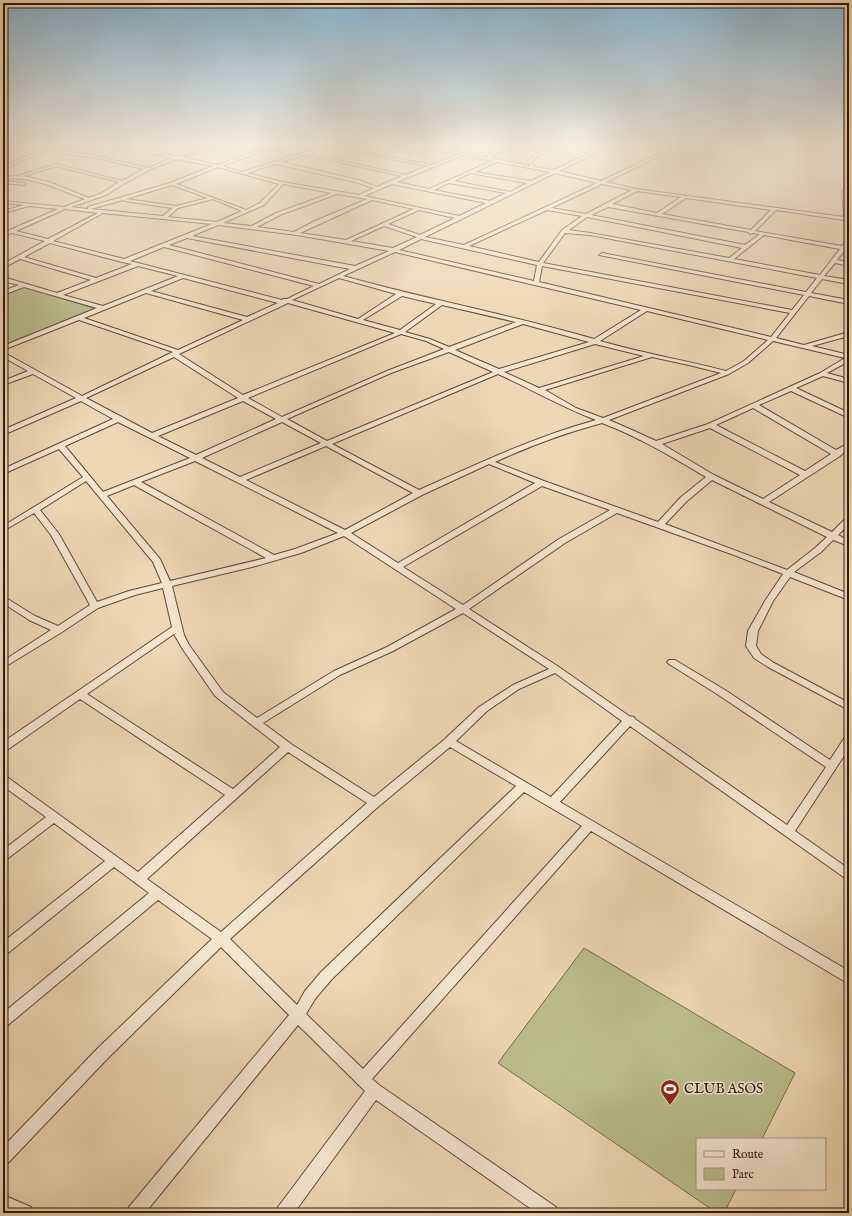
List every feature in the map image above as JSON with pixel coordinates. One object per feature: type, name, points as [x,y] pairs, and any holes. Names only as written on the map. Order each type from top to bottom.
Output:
[{"type":"street","points":[[28,204],[296,233],[347,241],[394,250],[849,357]]},
{"type":"street","points":[[3,212],[32,204]]},
{"type":"street","points":[[3,235],[75,204]]},
{"type":"street","points":[[85,210],[107,204]]},
{"type":"street","points":[[161,204],[176,207],[189,204]]},
{"type":"street","points":[[227,204],[245,211]]},
{"type":"street","points":[[124,261],[217,224],[260,204]]},
{"type":"street","points":[[252,228],[278,214],[306,204]]},
{"type":"street","points":[[296,233],[310,224],[362,204]]},
{"type":"street","points":[[396,204],[461,218]]},
{"type":"street","points":[[3,433],[82,398],[247,318],[490,204]]},
{"type":"street","points":[[464,247],[555,204]]},
{"type":"street","points":[[656,215],[674,204]]},
{"type":"street","points":[[735,204],[848,220],[846,204]]},
{"type":"street","points":[[536,283],[540,264],[564,231],[586,216],[607,205],[750,233],[846,249]]},
{"type":"street","points":[[164,218],[176,207]]},
{"type":"street","points":[[347,241],[418,208]]},
{"type":"street","points":[[546,208],[746,247]]},
{"type":"street","points":[[750,233],[774,209]]},
{"type":"street","points":[[3,266],[102,212]]},
{"type":"street","points":[[383,224],[421,237],[540,264],[794,312]]},
{"type":"street","points":[[11,231],[48,242],[284,301],[428,340],[451,349],[497,372],[539,390],[574,409],[604,420],[656,444],[711,477],[849,544]]},
{"type":"street","points":[[564,231],[590,234],[731,259],[849,282]]},
{"type":"street","points":[[731,259],[762,235]]},
{"type":"street","points":[[187,236],[355,268]]},
{"type":"street","points":[[3,665],[95,606],[132,593],[298,552],[345,533],[419,493],[524,446],[564,431],[604,420],[728,373],[746,362],[773,338],[834,261],[846,249],[849,241]]},
{"type":"street","points":[[164,245],[317,285]]},
{"type":"street","points":[[602,255],[849,302]]},
{"type":"street","points":[[20,257],[97,280]]},
{"type":"street","points":[[834,261],[849,264]]},
{"type":"street","points":[[57,295],[138,264]]},
{"type":"street","points":[[3,348],[183,276]]},
{"type":"street","points":[[337,276],[401,294],[523,322],[650,356],[690,363],[728,373]]},
{"type":"street","points":[[3,279],[103,308]]},
{"type":"street","points":[[3,293],[24,285]]},
{"type":"street","points":[[147,291],[247,318]]},
{"type":"street","points":[[358,321],[401,294]]},
{"type":"street","points":[[152,436],[401,332],[420,320],[441,303]]},
{"type":"street","points":[[240,480],[497,372],[594,342],[645,310]]},
{"type":"street","points":[[79,318],[176,353],[242,398],[284,419],[325,444],[419,493]]},
{"type":"street","points":[[102,495],[196,458],[318,403],[451,349],[523,322]]},
{"type":"street","points":[[804,346],[849,334]]},
{"type":"street","points":[[3,354],[118,419],[345,533],[556,669],[630,719],[849,875]]},
{"type":"street","points":[[539,390],[650,356]]},
{"type":"street","points":[[656,444],[710,425],[792,389],[822,374],[849,357]]},
{"type":"street","points":[[3,383],[34,371]]},
{"type":"street","points":[[822,374],[849,381]]},
{"type":"street","points":[[792,389],[849,416]]},
{"type":"street","points":[[753,405],[837,454]]},
{"type":"street","points":[[3,472],[118,419]]},
{"type":"street","points":[[710,425],[806,475]]},
{"type":"street","points":[[764,502],[849,445]]},
{"type":"street","points":[[62,446],[157,561],[167,584],[177,628],[185,646],[219,694],[287,747],[375,803]]},
{"type":"street","points":[[490,462],[540,483],[737,553],[849,597]]},
{"type":"street","points":[[3,529],[88,477]]},
{"type":"street","points":[[659,526],[684,499],[711,477]]},
{"type":"street","points":[[134,482],[273,558]]},
{"type":"street","points":[[397,567],[540,483]]},
{"type":"street","points":[[36,510],[55,534],[95,606]]},
{"type":"street","points":[[256,723],[337,673],[390,649],[463,609],[562,541],[616,510]]},
{"type":"street","points":[[849,520],[833,536],[788,573],[753,631],[751,646],[757,656],[771,665],[849,707]]},
{"type":"street","points":[[3,599],[32,618],[59,630]]},
{"type":"street","points":[[3,748],[177,628]]},
{"type":"street","points":[[672,662],[721,692],[832,766]]},
{"type":"street","points":[[3,1158],[103,1052],[221,938],[375,803],[449,742],[483,709],[516,687],[556,669]]},
{"type":"street","points":[[80,694],[233,795]]},
{"type":"street","points":[[552,803],[630,719]]},
{"type":"street","points":[[788,833],[849,740]]},
{"type":"street","points":[[449,742],[849,978]]},
{"type":"street","points":[[139,879],[287,747]]},
{"type":"street","points":[[3,780],[221,938],[374,1090],[550,1213]]},
{"type":"street","points":[[135,1213],[298,1015],[310,995],[326,976],[523,786]]},
{"type":"street","points":[[3,856],[54,818]]},
{"type":"street","points":[[363,1079],[590,825]]},
{"type":"street","points":[[3,949],[114,860]]},
{"type":"street","points":[[3,1021],[158,893]]},
{"type":"street","points":[[284,1213],[374,1090]]},
{"type":"street","points":[[3,1203],[24,1213]]},
{"type":"green space","points":[[24,287],[97,309],[3,347],[3,295]]},
{"type":"green space","name":"CLUB ASOS","points":[[584,948],[795,1073],[762,1138],[696,1138],[696,1190],[736,1190],[724,1213],[717,1213],[498,1063]]},
{"type":"place","name":"CLUB ASOS","points":[[670,1106]]}]
